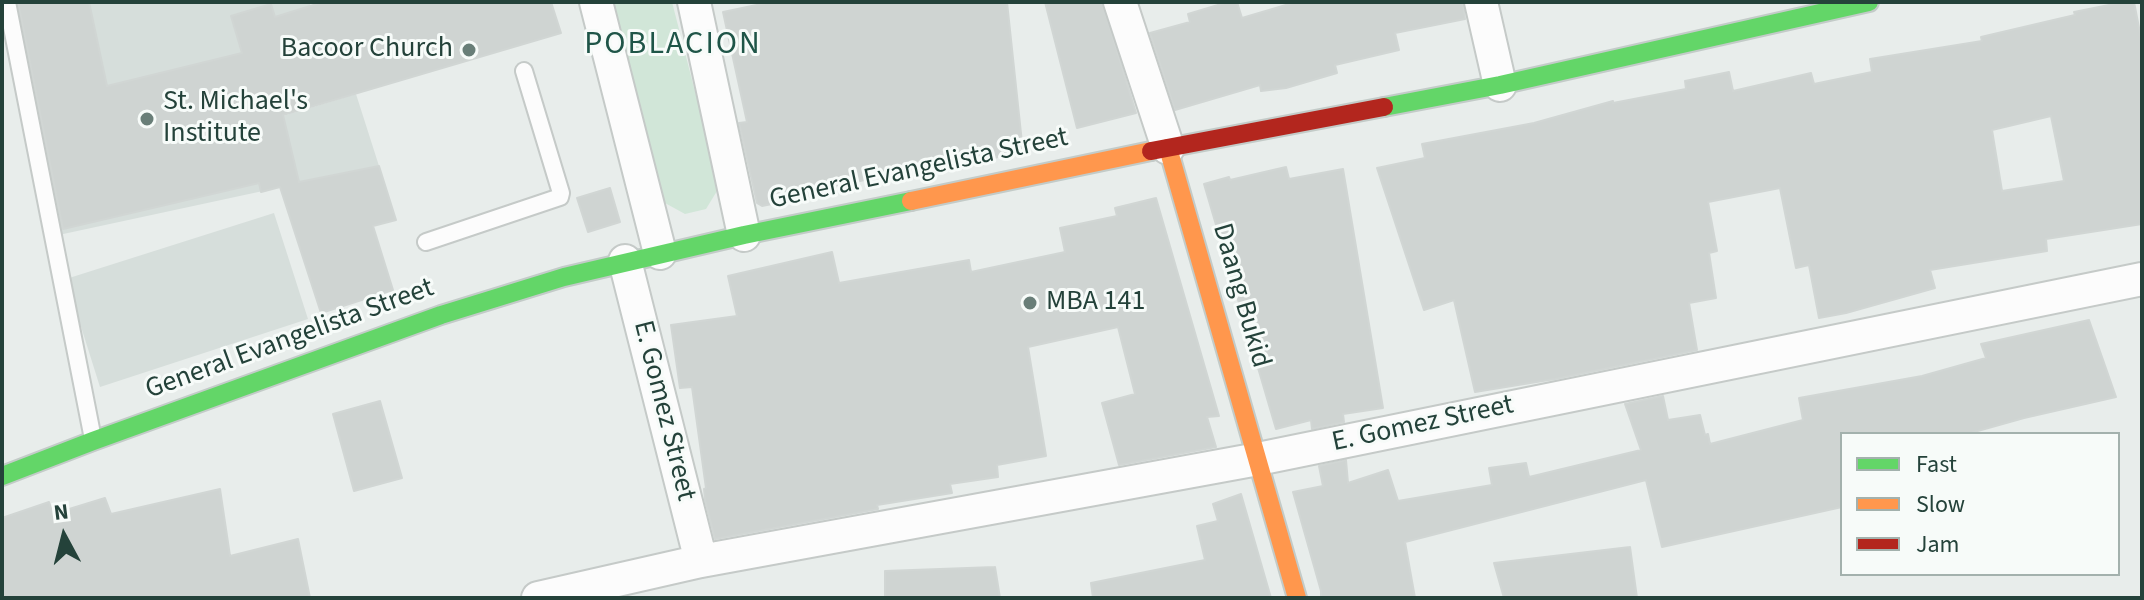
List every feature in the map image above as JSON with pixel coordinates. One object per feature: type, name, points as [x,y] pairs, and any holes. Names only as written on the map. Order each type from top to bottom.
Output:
[{"type":"main road","name":"General Evangelista Street","points":[[2,476],[450,312],[625,261],[1168,148],[1500,85],[1869,2]]},
{"type":"main road","name":"Daang Bukid","points":[[1168,148],[1297,598]]},
{"type":"street","points":[[596,2],[660,253]]},
{"type":"street","points":[[694,2],[744,235]]},
{"type":"street","points":[[1120,2],[1168,148]]},
{"type":"street","points":[[1481,2],[1500,85]]},
{"type":"street","name":"E. Gomez Street","points":[[625,261],[701,561]]},
{"type":"street","name":"E. Gomez Street","points":[[538,598],[701,561],[1258,459],[2142,279]]},
{"type":"lane","points":[[7,2],[93,441]]},
{"type":"lane","points":[[426,242],[560,197],[524,71]]},
{"type":"shaded area","name":"St. Michael's Institute","points":[[10,2],[309,2],[311,6],[275,17],[271,4],[231,16],[263,122],[356,94],[379,166],[54,236]]},
{"type":"shaded area","points":[[274,213],[308,319],[100,387],[66,279]]},
{"type":"green space","points":[[613,2],[672,2],[718,181],[717,191],[706,209],[685,214],[665,203],[660,192]]},
{"type":"building","points":[[18,2],[89,2],[107,86],[242,53],[231,16],[271,4],[275,17],[323,2],[551,2],[561,33],[283,115],[299,182],[379,166],[396,220],[373,226],[393,290],[321,313],[280,187],[261,192],[259,183],[63,229]]},
{"type":"building","points":[[771,2],[1007,2],[1023,152],[920,173],[918,167],[835,187],[836,191],[762,206],[757,203],[739,123],[747,122],[723,12]]},
{"type":"building","points":[[1045,2],[1102,2],[1136,113],[1077,128]]},
{"type":"building","points":[[1237,2],[1242,18],[1296,2],[1463,2],[1465,19],[1395,33],[1399,50],[1335,65],[1337,73],[1286,88],[1261,91],[1260,85],[1175,110],[1150,33],[1190,22],[1188,14]]},
{"type":"building","points":[[2134,2],[2142,43],[2142,224],[2046,239],[2047,251],[1930,270],[1935,288],[1819,318],[1809,265],[1796,268],[1780,188],[1708,202],[1717,251],[1709,253],[1716,298],[1689,303],[1697,350],[1475,392],[1454,300],[1424,310],[1377,168],[1425,158],[1422,144],[1534,123],[1613,101],[1686,89],[1685,81],[1729,72],[1733,91],[1811,73],[1814,84],[1872,72],[1870,59],[1982,41],[1981,37],[2075,15],[2074,12]],"holes":[[[2051,116],[2064,181],[2002,191],[1992,130]]]},
{"type":"building","points":[[1286,167],[1289,179],[1343,169],[1383,408],[1343,414],[1344,422],[1312,429],[1311,420],[1276,429],[1204,184]]},
{"type":"building","points":[[610,188],[620,222],[588,232],[577,198]]},
{"type":"building","points":[[1156,198],[1219,416],[1207,417],[1216,447],[1119,465],[1102,403],[1135,394],[1118,327],[1028,347],[1046,456],[997,465],[998,477],[950,484],[952,493],[877,505],[878,509],[715,539],[705,500],[692,387],[680,388],[671,325],[737,316],[728,276],[832,252],[839,283],[969,260],[971,272],[1065,252],[1060,228],[1117,216],[1115,208]]},
{"type":"building","points":[[2089,320],[2116,397],[1974,432],[1840,432],[1840,507],[1662,547],[1646,480],[1405,542],[1415,598],[1321,598],[1293,492],[1323,486],[1319,466],[1346,460],[1348,483],[1388,470],[1398,501],[1492,485],[1489,468],[1526,463],[1529,477],[1641,450],[1625,404],[1663,396],[1668,420],[1700,415],[1710,444],[1803,420],[1799,398],[1922,376],[1986,358],[1981,344]]},
{"type":"building","points":[[380,401],[402,478],[354,491],[333,414]]},
{"type":"building","points":[[220,489],[230,556],[298,539],[310,598],[2,598],[2,518],[49,502],[53,514],[105,498],[111,514]]},
{"type":"building","points":[[1241,494],[1271,598],[1093,598],[1091,583],[1205,560],[1197,526],[1218,521],[1213,504]]},
{"type":"building","points":[[1630,547],[1637,598],[1504,598],[1494,563]]},
{"type":"building","points":[[995,567],[1000,598],[885,598],[885,571]]},
{"type":"traffic: fast","points":[[1384,107],[1500,85],[1869,2]]},
{"type":"traffic: fast","points":[[2,476],[441,315],[564,277],[744,235],[911,201]]},
{"type":"traffic: slow","points":[[1168,148],[1297,598]]},
{"type":"traffic: slow","points":[[911,201],[1151,151]]},
{"type":"traffic: jam","points":[[1151,151],[1384,107]]},
{"type":"place","name":"Bacoor Church","points":[[469,50]]},
{"type":"place","name":"St. Michael's Institute","points":[[147,119]]},
{"type":"place","name":"MBA 141","points":[[1030,303]]},
{"type":"district","name":"POBLACION","points":[[673,46]]}]
